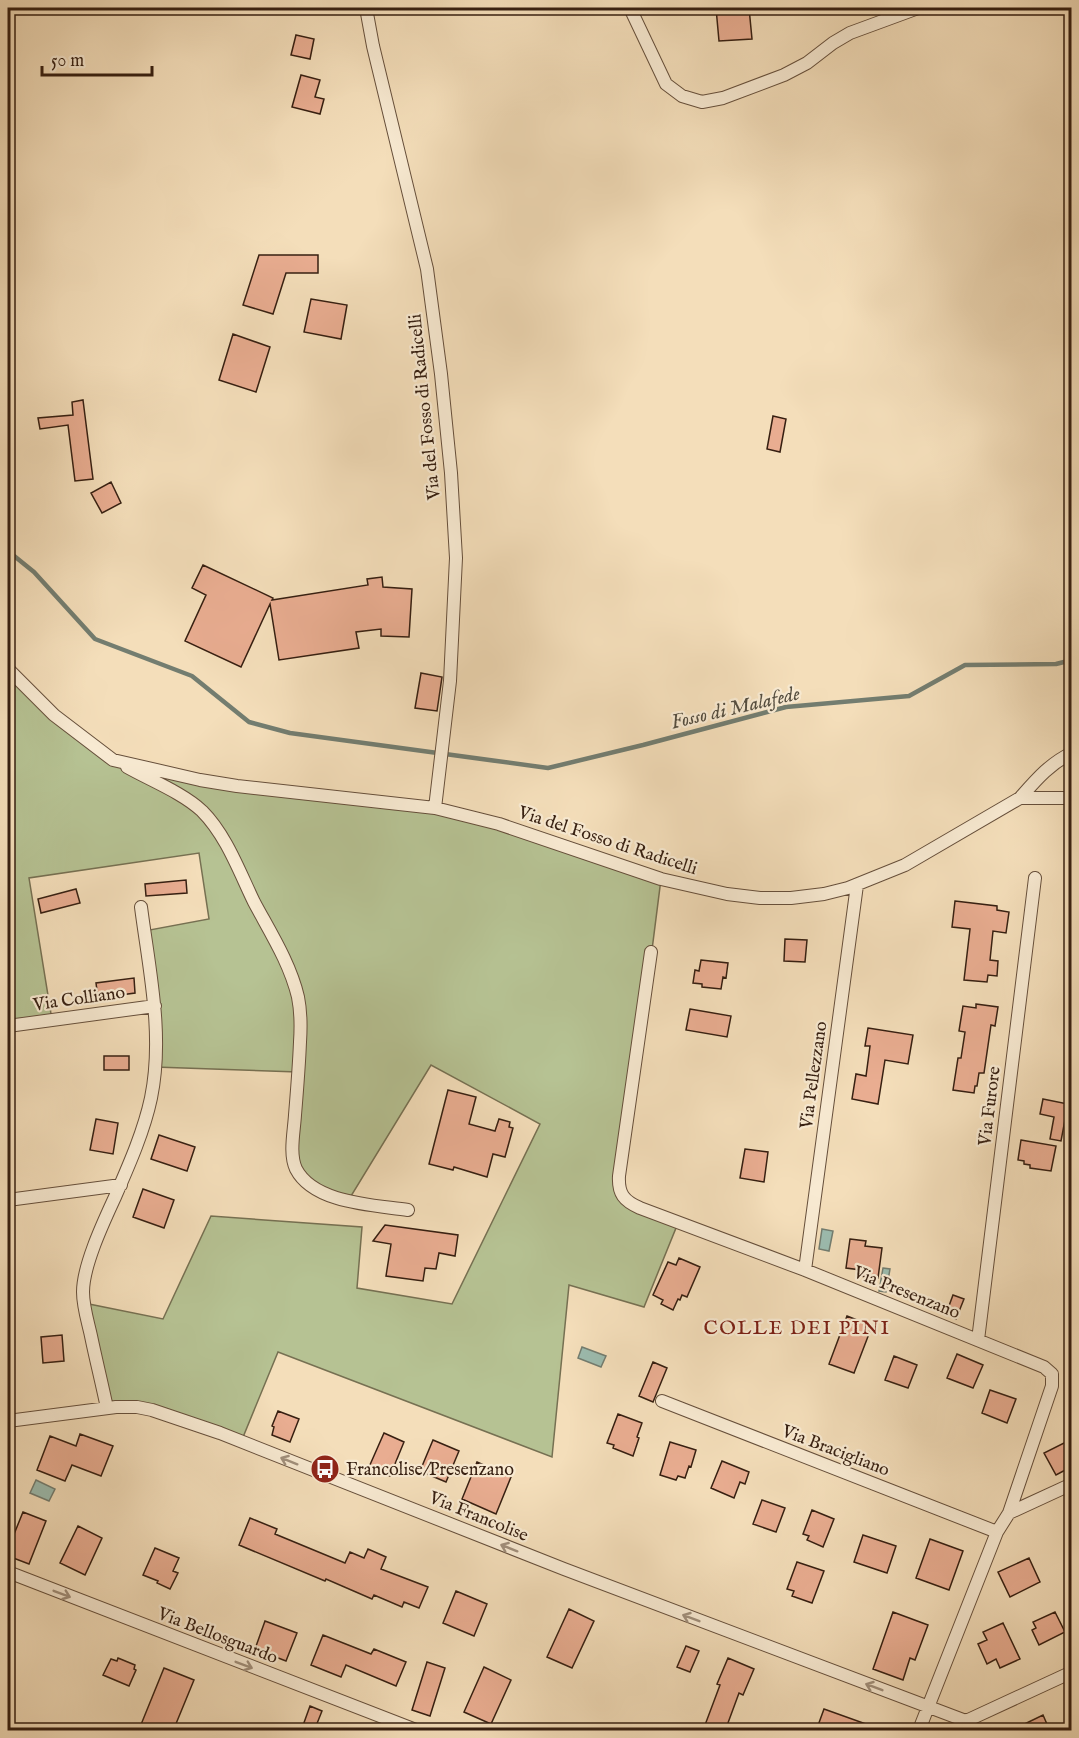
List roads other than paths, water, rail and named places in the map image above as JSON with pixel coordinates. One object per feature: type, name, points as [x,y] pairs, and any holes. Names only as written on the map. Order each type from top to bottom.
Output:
[{"type":"street","name":"Via del Fosso di Radicelli","points":[[366,8],[373,46],[427,269],[441,374],[456,558],[450,681],[435,808]]},
{"type":"street","points":[[630,8],[666,84],[682,96],[702,102],[723,98],[784,75],[810,61],[850,33],[918,8]]},
{"type":"street","name":"Via del Fosso di Radicelli","points":[[8,669],[54,715],[113,760],[237,786],[435,808],[499,824],[661,879],[727,894],[760,898],[790,898],[824,894],[857,885],[905,866],[1020,798]]},
{"type":"street","points":[[1020,798],[1043,772],[1071,753]]},
{"type":"street","points":[[113,760],[182,797],[208,818],[224,841],[286,964],[296,991],[300,1013],[300,1054],[292,1152],[297,1170],[311,1185],[338,1199],[408,1210]]},
{"type":"street","points":[[1020,798],[1071,798]]},
{"type":"street","name":"Via Furore","points":[[978,1340],[1035,878]]},
{"type":"street","name":"Via Pellezzano","points":[[805,1270],[857,885]]},
{"type":"street","points":[[107,1408],[84,1308],[83,1290],[98,1236],[121,1185],[151,1097],[155,1061],[155,1006],[141,907]]},
{"type":"street","name":"Via Presenzano","points":[[651,952],[619,1176],[621,1194],[625,1200],[640,1208],[805,1270],[1044,1367],[1050,1371],[1053,1378],[1009,1513],[997,1532],[919,1731]]},
{"type":"street","name":"Via Colliano","points":[[8,1026],[155,1006]]},
{"type":"street","points":[[8,1200],[121,1185]]},
{"type":"street","name":"Via Bracigliano","points":[[662,1401],[997,1532]]},
{"type":"street","name":"Via Francolise","points":[[8,1421],[107,1408],[142,1408],[220,1433],[553,1565],[928,1707],[968,1726]]},
{"type":"street","points":[[1009,1513],[1071,1484]]},
{"type":"street","name":"Via Bellosguardo","points":[[8,1572],[416,1731]]},
{"type":"street","points":[[968,1726],[1071,1672]]},
{"type":"waterway","name":"Fosso di Malafede","points":[[8,551],[34,572],[95,639],[192,676],[249,722],[290,733],[548,768],[786,707],[909,696],[965,665],[1056,664],[1072,660]]},
{"type":"place","name":"Francolise/Presenzano","points":[[325,1469]]},
{"type":"district","name":"COLLE DEI PINI","points":[[797,1327]]}]
